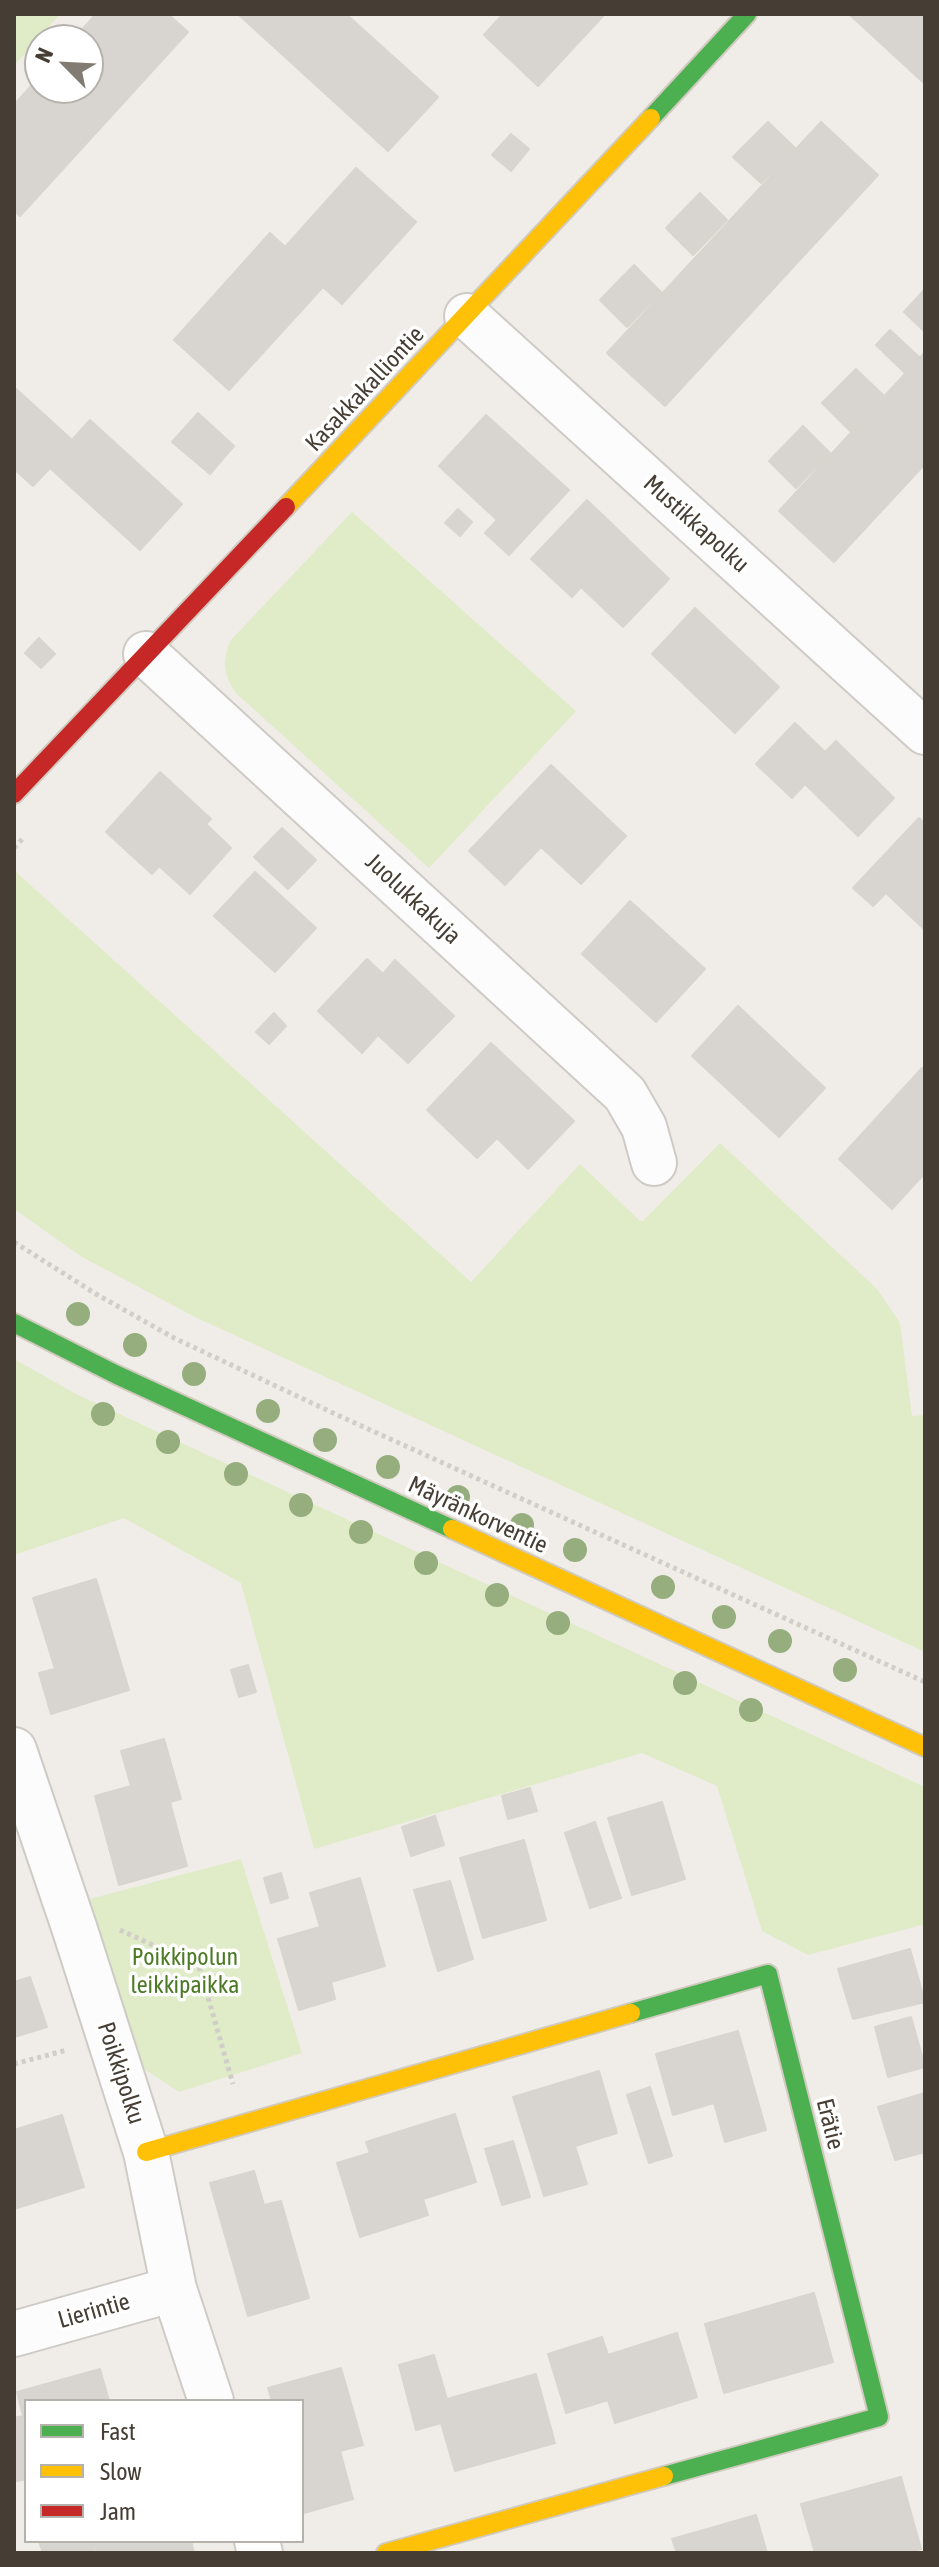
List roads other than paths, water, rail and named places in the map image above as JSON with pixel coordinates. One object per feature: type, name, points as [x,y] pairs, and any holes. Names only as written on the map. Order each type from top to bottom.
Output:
[{"type":"street","name":"Kasakkakalliontie","points":[[14,794],[467,316],[747,14]]},
{"type":"street","name":"Mustikkapolku","points":[[467,316],[925,732]]},
{"type":"street","name":"Juolukkakuja","points":[[146,654],[625,1094],[644,1127],[654,1163]]},
{"type":"street","name":"Mäyränkorventie","points":[[14,1323],[117,1375],[925,1747]]},
{"type":"street","name":"Poikkipolku","points":[[14,1750],[146,2152],[174,2289],[210,2399]]},
{"type":"street","name":"Erätie","points":[[146,2152],[768,1974],[879,2417],[386,2553]]},
{"type":"street","name":"Lierintie","points":[[14,2334],[174,2289]]},
{"type":"park label","name":"Poikkipolun leikkipaikka","points":[[185,1971]]}]
